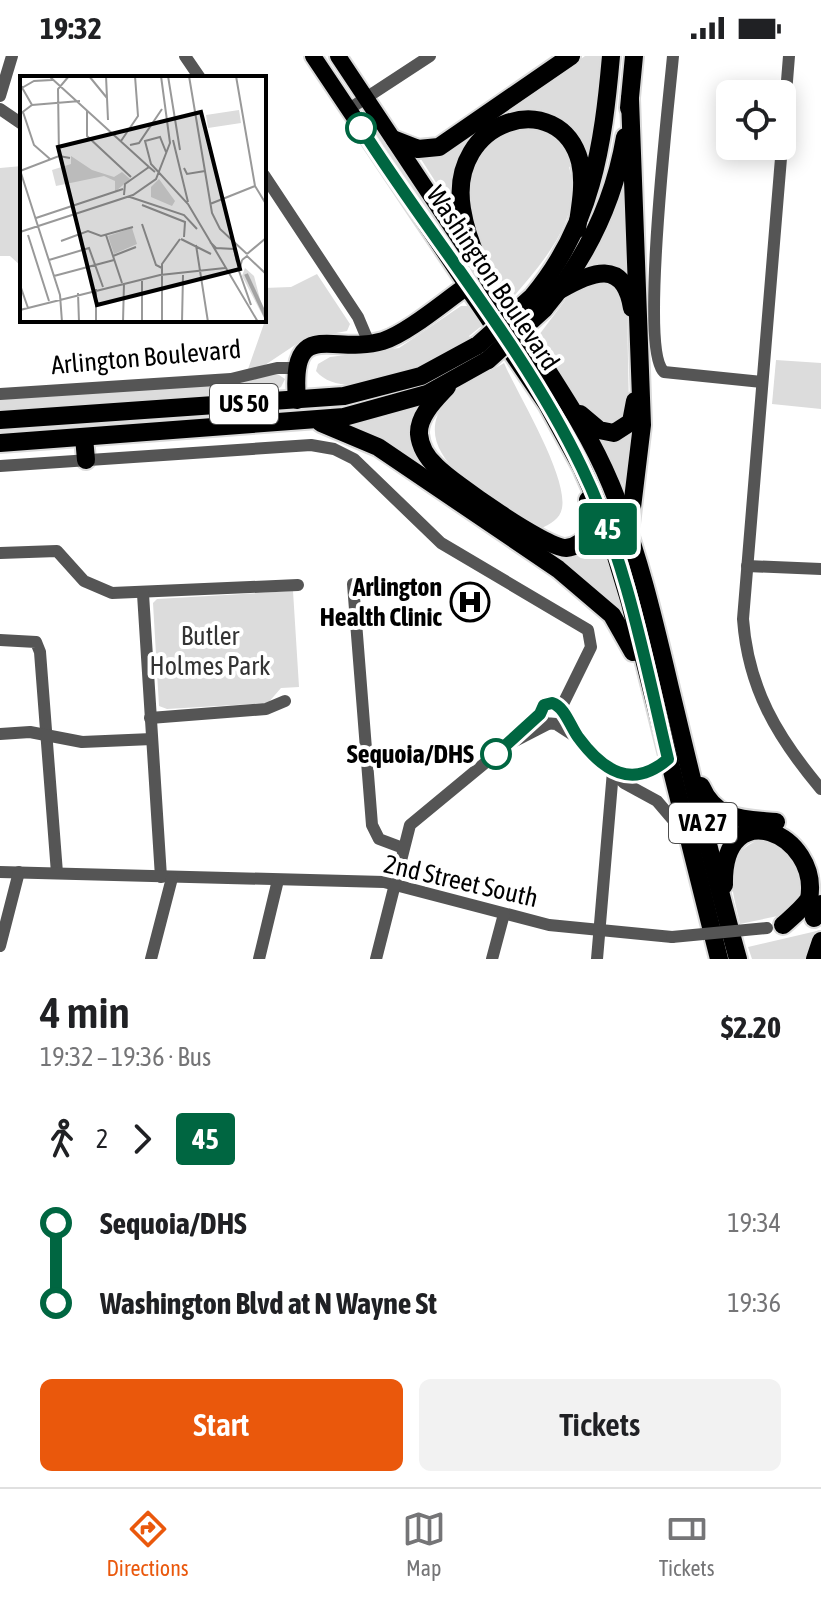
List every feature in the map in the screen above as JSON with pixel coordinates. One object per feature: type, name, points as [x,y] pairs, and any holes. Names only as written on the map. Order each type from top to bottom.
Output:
[{"type":"highway","points":[[395,140],[418,149],[439,147],[571,56]]},
{"type":"highway","name":"Arlington Boulevard","points":[[538,303],[577,229],[598,166],[611,56]]},
{"type":"highway","name":"Arlington Boulevard","points":[[0,443],[314,421],[394,405],[452,382],[538,303],[560,290],[587,247],[609,201],[623,150],[634,56]]},
{"type":"highway","points":[[630,99],[642,425],[630,535]]},
{"type":"highway","points":[[481,272],[462,207],[463,177],[474,145],[498,125],[521,120],[538,122],[554,128],[570,142],[579,161],[582,179],[577,229]]},
{"type":"highway","name":"Washington Boulevard","points":[[481,272],[571,407],[606,473],[630,535],[738,959]]},
{"type":"highway","points":[[560,290],[587,274],[607,273],[623,284],[632,310],[635,405],[631,422],[623,430],[609,433],[571,407]]},
{"type":"highway","points":[[297,400],[296,368],[300,355],[313,346],[387,339],[467,286]]},
{"type":"highway","name":"Washington Boulevard","points":[[467,286],[533,381],[570,445],[616,552],[719,959]]},
{"type":"highway","name":"Arlington Boulevard","points":[[0,420],[359,394],[405,382],[483,352]]},
{"type":"highway","points":[[452,382],[421,423],[419,438],[427,455],[449,477],[535,536],[566,548],[585,539],[593,523],[570,445]]},
{"type":"highway","points":[[314,421],[378,447],[598,600],[625,632],[658,717]]},
{"type":"highway","points":[[84,437],[86,460]]},
{"type":"highway","points":[[682,738],[703,791],[717,810],[733,818],[787,824],[813,843]]},
{"type":"highway","points":[[724,908],[724,873],[733,849],[757,832],[784,831],[805,844],[817,873],[809,900],[775,927]]},
{"type":"highway","points":[[815,959],[821,941]]},
{"type":"main road","name":"Washington Boulevard","points":[[313,56],[467,286]]},
{"type":"main road","name":"Washington Boulevard","points":[[338,56],[481,272]]},
{"type":"street","points":[[0,96],[12,56]]},
{"type":"street","points":[[185,56],[199,76]]},
{"type":"street","points":[[349,109],[430,56]]},
{"type":"street","points":[[673,56],[653,285],[656,360],[664,372],[762,382]]},
{"type":"street","points":[[787,80],[789,56]]},
{"type":"street","points":[[0,109],[20,123]]},
{"type":"street","points":[[781,160],[743,619],[756,689],[782,740],[821,789]]},
{"type":"street","points":[[266,178],[358,317],[369,343]]},
{"type":"street","name":"Arlington Boulevard","points":[[0,394],[231,379],[277,368],[296,368]]},
{"type":"street","points":[[0,466],[311,445],[345,453],[448,548],[585,626],[592,643],[553,715],[508,744],[412,822],[376,959]]},
{"type":"street","points":[[0,553],[57,551],[93,587],[112,593],[298,585]]},
{"type":"street","points":[[747,566],[821,569]]},
{"type":"street","points":[[353,584],[373,829],[383,842],[403,848]]},
{"type":"street","points":[[143,594],[150,718],[167,878],[151,959]]},
{"type":"street","points":[[0,640],[36,642],[40,652],[57,873]]},
{"type":"street","points":[[150,718],[266,709],[285,701]]},
{"type":"street","points":[[553,715],[624,783],[657,801],[687,837]]},
{"type":"street","points":[[0,734],[45,733],[82,742],[152,739]]},
{"type":"street","points":[[613,771],[631,776],[647,774],[668,759]]},
{"type":"street","points":[[597,959],[613,771]]},
{"type":"street","name":"2nd Street South","points":[[0,872],[395,884],[554,926],[672,937],[775,927],[819,913]]},
{"type":"street","points":[[0,946],[19,872]]},
{"type":"street","points":[[259,959],[278,880]]},
{"type":"street","points":[[492,959],[504,914]]},
{"type":"green space","points":[[585,56],[602,56],[588,175],[579,145],[520,114],[499,115]]},
{"type":"green space","points":[[537,127],[559,142],[574,164],[569,167],[571,205],[557,240],[509,302],[473,232],[466,206],[468,182],[476,156],[490,140],[500,134]]},
{"type":"green space","points":[[381,130],[449,235],[447,239],[441,237],[373,131]]},
{"type":"green space","points":[[471,134],[459,159],[453,209],[419,156]]},
{"type":"green space","points":[[630,149],[630,287],[580,274]]},
{"type":"green space","points":[[20,166],[20,265],[10,256],[0,256],[0,168]]},
{"type":"green space","points":[[317,274],[350,324],[347,331],[304,339],[262,367],[247,372],[266,322],[266,288],[291,287]]},
{"type":"green space","points":[[597,278],[618,285],[627,310],[629,410],[619,427],[591,418],[536,339],[575,287]]},
{"type":"green space","points":[[461,306],[469,306],[484,324],[469,336],[472,339],[417,367],[371,383],[349,385],[331,381],[316,371],[318,364],[330,357],[399,348]]},
{"type":"green space","points":[[776,360],[821,363],[821,409],[772,404]]},
{"type":"green space","points":[[504,363],[550,456],[562,494],[559,516],[541,529],[461,476],[446,459],[436,440],[436,420],[447,399],[466,384]]},
{"type":"green space","points":[[453,371],[440,381],[351,410],[0,438],[0,429],[360,402],[422,385]]},
{"type":"green space","points":[[276,373],[285,379],[281,387],[268,393],[0,414],[0,398]]},
{"type":"green space","points":[[429,400],[416,447],[552,552],[597,532],[606,549],[632,634],[345,424],[382,418]]},
{"type":"green space","points":[[638,418],[628,494],[596,433]]},
{"type":"green space","name":"Butler Holmes Park","points":[[293,591],[299,687],[281,688],[268,703],[167,709],[159,706],[153,603],[157,599]]},
{"type":"green space","points":[[770,835],[794,842],[807,898],[787,914],[740,924],[732,881],[735,859],[742,850]]},
{"type":"green space","points":[[821,930],[810,959],[752,959],[748,947]]},
{"type":"bus line","name":"45","points":[[361,128],[533,381],[582,468],[605,520],[621,569],[668,759],[647,774],[631,776],[613,771],[579,739],[561,708],[552,703],[544,705],[540,714],[496,754]]},
{"type":"place","name":"Arlington Health Clinic","points":[[470,602]]},
{"type":"place","name":"Sequoia/DHS","points":[[496,754]]}]
